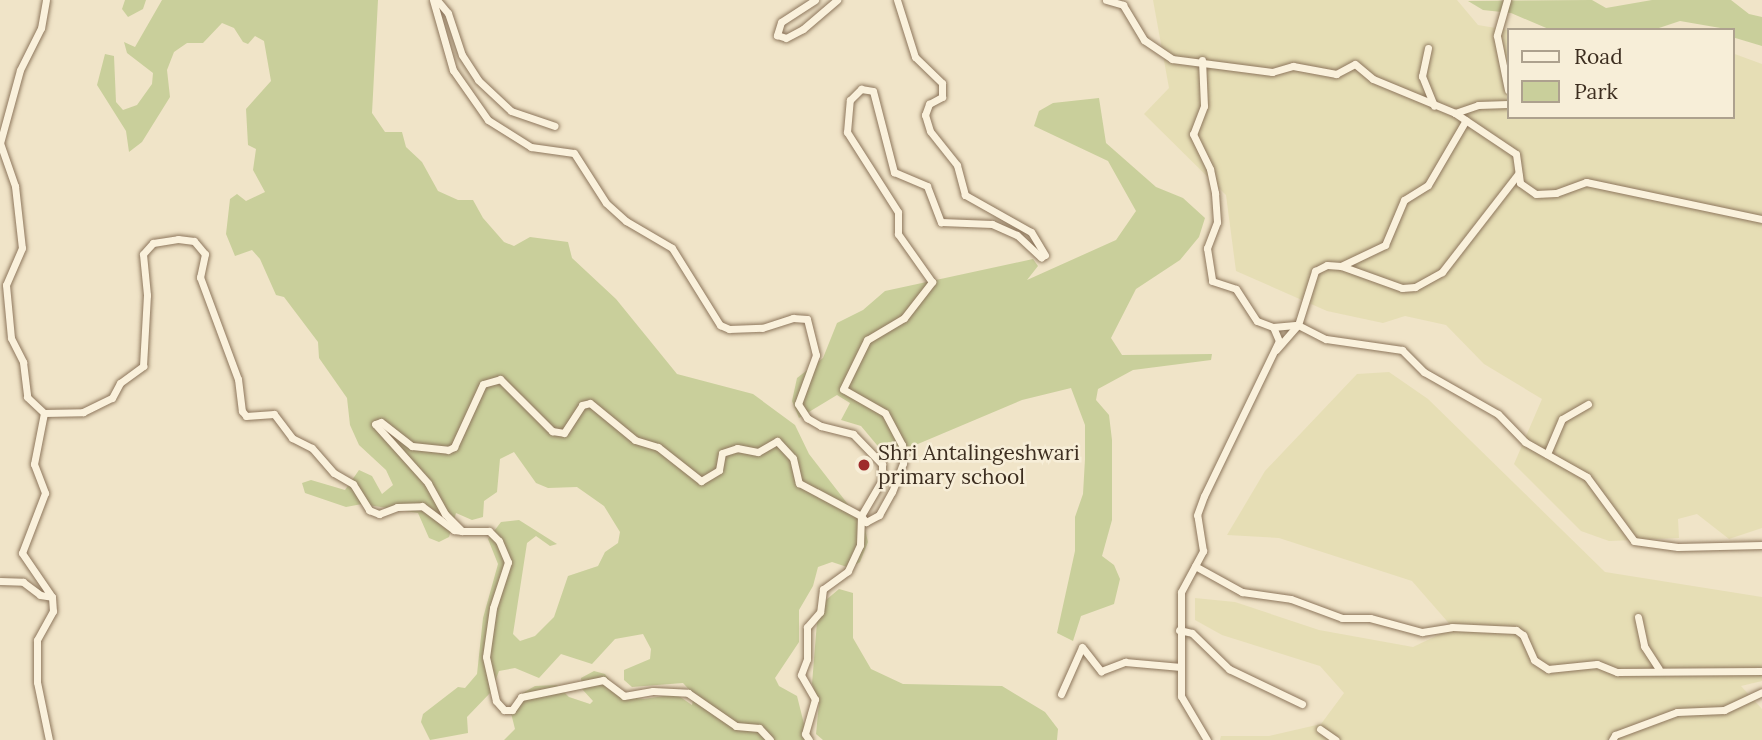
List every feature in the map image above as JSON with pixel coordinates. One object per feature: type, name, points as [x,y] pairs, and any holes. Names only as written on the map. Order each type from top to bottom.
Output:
[{"type":"street","points":[[46,0],[41,28],[20,70],[0,143],[15,186],[22,248],[6,285],[11,338],[23,362],[27,397],[44,413],[83,412],[112,398],[120,383],[143,366],[147,295],[143,254],[159,240],[194,241],[205,254],[200,276],[206,299],[220,323],[246,416],[274,414],[292,438],[312,448],[334,473],[353,484],[369,510],[379,514],[397,507],[422,506],[454,530],[484,527],[499,541],[508,562],[493,608],[486,657],[496,701],[504,710],[512,710],[521,697],[603,680],[624,696],[653,691],[688,693],[736,726],[760,728],[770,740]]},
{"type":"street","points":[[435,0],[447,13],[462,55],[478,80],[511,111],[555,126]]},
{"type":"street","points":[[435,0],[453,70],[488,120],[531,146],[574,153],[606,203],[626,221],[672,248],[720,325],[762,328],[793,318],[807,319],[816,355],[798,404],[807,418],[821,426],[853,434],[882,464],[883,480],[861,516],[860,545],[848,570],[822,589],[820,612],[807,627],[807,659],[801,675],[815,699],[805,734],[809,740]]},
{"type":"street","points":[[815,0],[781,22],[777,35],[786,38],[803,29],[837,0]]},
{"type":"street","points":[[462,531],[445,514],[428,483],[375,424],[381,422],[412,446],[448,450],[454,447],[484,384],[500,379],[552,431],[564,433],[582,405],[590,403],[635,440],[658,447],[693,479],[709,479],[719,470],[722,453],[737,448],[758,452],[777,441],[793,458],[799,483],[861,516],[866,523],[879,514],[892,492],[903,463],[902,445],[885,413],[844,389],[867,340],[904,318],[932,282],[898,234],[898,212],[847,132],[850,100],[861,89],[873,92],[894,172],[927,186],[941,222],[992,224],[1017,235],[1041,257],[1045,255],[1031,232],[965,195],[957,165],[930,131],[925,115],[929,104],[942,97],[942,83],[915,57],[897,0]]},
{"type":"street","points":[[1106,0],[1123,5],[1144,40],[1171,59],[1202,60],[1255,71],[1293,66],[1336,74],[1355,64],[1373,79],[1455,113],[1516,154],[1521,186],[1536,194],[1556,192],[1586,181],[1762,219]]},
{"type":"street","points":[[1506,80],[1497,36],[1507,0]]},
{"type":"street","points":[[1428,48],[1422,76],[1434,106]]},
{"type":"street","points":[[1202,60],[1204,106],[1193,134],[1210,169],[1215,193],[1217,222],[1207,248],[1212,281],[1236,289],[1257,321],[1273,327],[1298,325],[1326,338],[1402,350],[1424,372],[1497,414],[1525,442],[1587,477],[1634,541],[1678,547],[1762,545]]},
{"type":"street","points":[[1455,113],[1478,105],[1506,104]]},
{"type":"street","points":[[1341,266],[1385,245],[1404,200],[1428,185],[1466,120]]},
{"type":"street","points":[[1270,354],[1289,340],[1298,325],[1315,271],[1327,265],[1341,266],[1402,288],[1415,287],[1442,272],[1518,174]]},
{"type":"street","points":[[1207,740],[1181,696],[1181,592],[1203,551],[1197,515],[1270,354],[1279,341],[1273,327]]},
{"type":"street","points":[[1548,454],[1562,419],[1588,404]]},
{"type":"street","points":[[44,413],[34,464],[44,493],[22,553],[52,597],[53,611],[37,640],[37,682],[48,740]]},
{"type":"street","points":[[1195,566],[1242,592],[1291,599],[1342,618],[1370,618],[1422,632],[1452,627],[1516,631],[1523,635],[1534,660],[1548,669],[1597,664],[1617,672],[1659,669],[1762,671]]},
{"type":"street","points":[[0,581],[23,582],[40,594],[52,597]]},
{"type":"street","points":[[1638,617],[1644,646],[1659,669]]},
{"type":"street","points":[[1179,630],[1192,633],[1229,669],[1302,704]]},
{"type":"street","points":[[1061,694],[1082,647],[1101,671],[1125,662],[1181,667]]},
{"type":"street","points":[[1612,740],[1615,735],[1677,712],[1724,710],[1762,692]]},
{"type":"street","points":[[1320,729],[1336,740]]},
{"type":"shaded area","points":[[1153,0],[1457,0],[1478,25],[1506,30],[1506,119],[1734,119],[1734,54],[1762,64],[1762,528],[1729,539],[1697,514],[1678,519],[1679,538],[1609,541],[1581,531],[1514,464],[1542,399],[1484,364],[1446,325],[1405,316],[1383,323],[1327,311],[1236,271],[1226,195],[1144,114],[1169,88]]},
{"type":"shaded area","points":[[1389,372],[1428,399],[1605,572],[1762,597],[1762,681],[1741,686],[1762,709],[1762,740],[1220,740],[1221,736],[1269,736],[1321,724],[1344,693],[1320,666],[1222,635],[1195,620],[1195,598],[1235,602],[1319,630],[1413,647],[1453,628],[1412,581],[1279,538],[1227,535],[1265,471],[1357,374]]},
{"type":"green space","points":[[125,0],[146,0],[143,9],[128,17],[122,9]]},
{"type":"green space","points":[[162,0],[378,0],[372,113],[385,132],[402,132],[406,147],[422,162],[438,191],[458,200],[473,200],[483,218],[504,242],[514,246],[530,237],[568,242],[572,258],[616,299],[677,374],[753,394],[795,425],[809,454],[864,525],[868,542],[860,562],[850,568],[832,562],[818,567],[813,586],[799,610],[799,642],[775,678],[779,686],[797,696],[808,740],[504,740],[515,729],[511,713],[521,694],[535,686],[557,685],[569,697],[590,704],[593,701],[582,689],[581,678],[594,671],[605,674],[620,696],[644,699],[676,694],[692,705],[694,695],[683,683],[632,687],[624,680],[624,670],[650,659],[651,649],[643,634],[615,639],[592,664],[561,654],[539,678],[515,668],[499,671],[491,692],[467,717],[468,733],[430,740],[421,722],[423,714],[458,687],[465,688],[477,674],[483,618],[498,564],[488,539],[501,522],[519,520],[557,544],[550,546],[536,536],[527,543],[513,634],[520,641],[535,636],[554,617],[568,576],[598,566],[605,552],[618,543],[620,532],[604,506],[577,487],[548,488],[536,483],[514,452],[500,459],[497,492],[484,501],[483,517],[472,520],[456,513],[449,537],[439,542],[429,538],[418,513],[362,504],[346,507],[305,493],[302,483],[311,480],[345,490],[359,470],[372,476],[382,494],[393,485],[386,470],[359,445],[350,425],[347,398],[319,358],[318,342],[284,297],[276,295],[260,259],[252,250],[235,256],[226,234],[230,199],[237,194],[246,201],[265,192],[253,170],[256,149],[248,145],[246,109],[271,81],[264,41],[255,36],[248,44],[243,42],[234,28],[222,23],[203,43],[187,43],[174,52],[167,70],[170,97],[142,142],[129,152],[126,131],[97,85],[105,54],[114,56],[116,102],[123,110],[137,105],[152,84],[153,73],[127,53],[124,42],[135,47]]},
{"type":"green space","points":[[1592,0],[1606,8],[1652,0],[1731,0],[1749,14],[1762,17],[1762,46],[1734,38],[1734,28],[1680,21],[1659,28],[1546,28],[1511,13],[1483,10],[1468,1]]},
{"type":"green space","points":[[1099,98],[1106,143],[1156,187],[1183,198],[1205,218],[1199,237],[1180,260],[1136,289],[1111,338],[1122,355],[1212,354],[1211,360],[1133,370],[1098,389],[1096,400],[1109,415],[1112,440],[1112,520],[1102,556],[1114,565],[1120,579],[1114,604],[1081,616],[1073,641],[1057,633],[1075,551],[1075,517],[1083,494],[1085,459],[1085,425],[1071,388],[1022,400],[887,457],[861,426],[841,420],[850,403],[837,395],[799,418],[792,401],[797,378],[823,358],[837,323],[863,310],[885,291],[1033,259],[1038,266],[1027,280],[1116,240],[1136,211],[1108,161],[1034,126],[1039,111],[1053,103]]},
{"type":"green space","points":[[839,589],[853,593],[853,638],[871,669],[903,684],[1002,686],[1045,712],[1058,729],[1057,740],[823,740],[816,734],[819,703],[812,684],[817,622],[826,600]]},
{"type":"place","name":"Shri Antalingeshwari primary school","points":[[864,465]]}]
